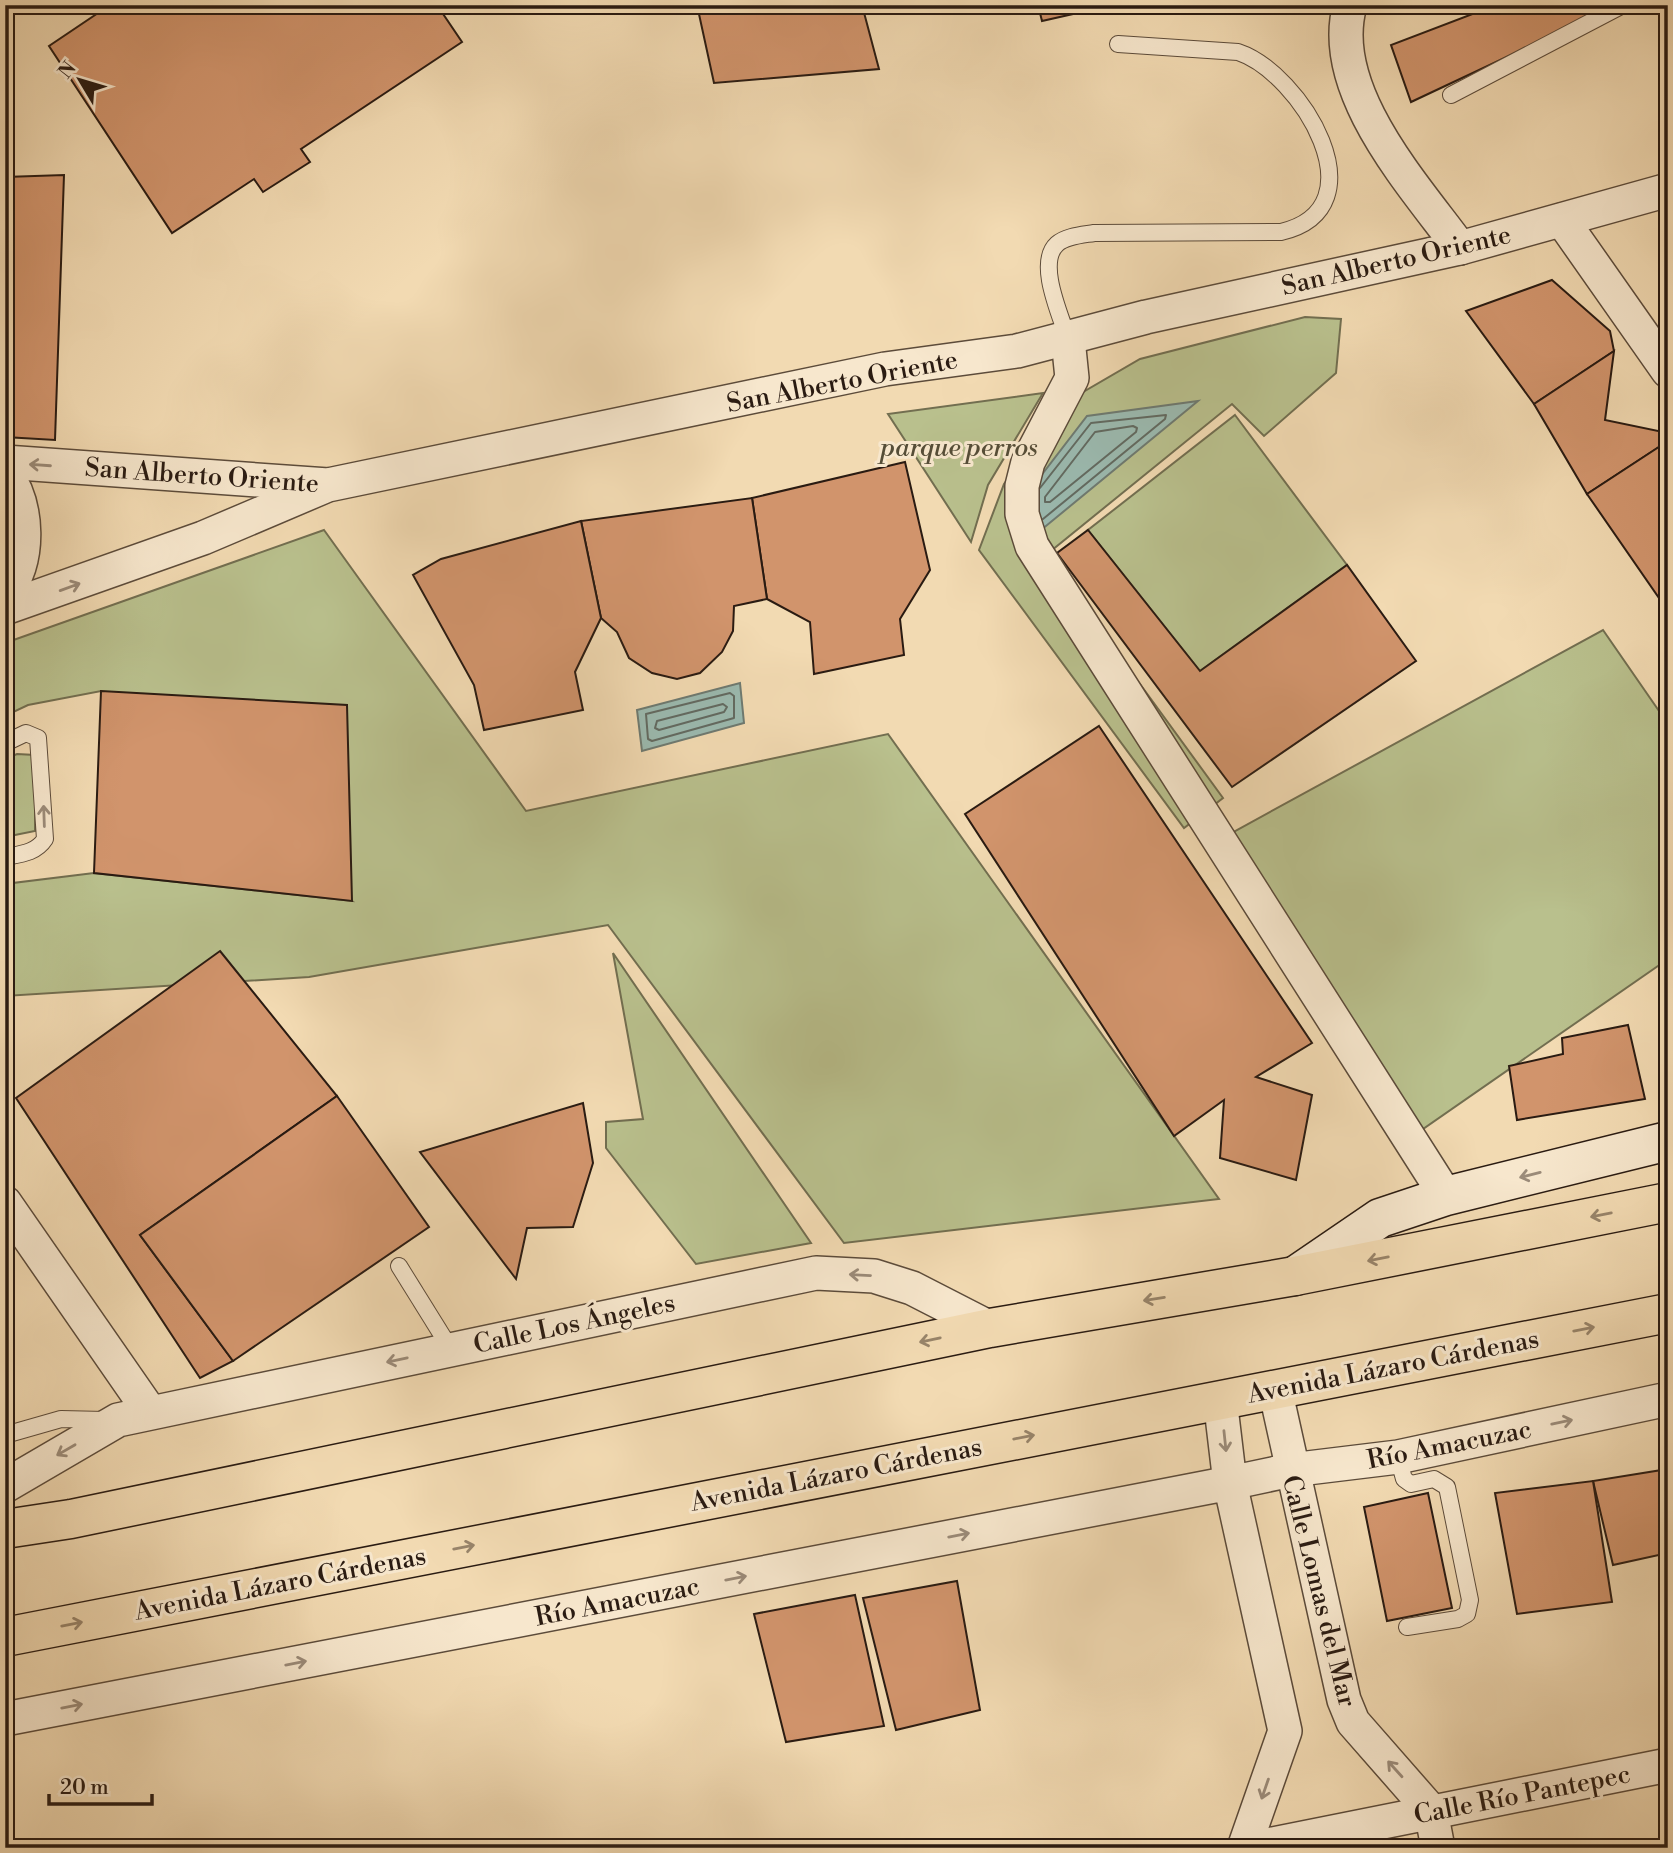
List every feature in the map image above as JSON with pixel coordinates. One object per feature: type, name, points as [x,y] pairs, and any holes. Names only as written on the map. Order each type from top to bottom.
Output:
[{"type":"highway","points":[[5,1529],[71,1519],[990,1328],[1295,1276],[1668,1202]]},
{"type":"highway","name":"Avenida Lázaro Cárdenas","points":[[5,1637],[1668,1312]]},
{"type":"street","points":[[1350,5],[1348,45],[1355,86],[1370,121],[1460,248]]},
{"type":"street","name":"San Alberto Oriente","points":[[5,462],[328,485],[885,369],[1017,351],[1146,317],[1460,248],[1668,190]]},
{"type":"street","points":[[1562,220],[1668,371]]},
{"type":"street","points":[[1068,339],[1072,378],[1028,462],[1022,486],[1022,514],[1032,546],[1446,1196]]},
{"type":"street","points":[[5,472],[17,489],[22,513],[24,548],[5,594]]},
{"type":"street","points":[[5,608],[203,538],[328,485]]},
{"type":"street","points":[[1295,1276],[1380,1218],[1446,1196],[1668,1141]]},
{"type":"street","points":[[5,1203],[150,1412]]},
{"type":"street","name":"Calle Los Ángeles","points":[[5,1486],[118,1420],[816,1273],[874,1276],[912,1287],[990,1328]]},
{"type":"street","name":"Calle Lomas del Mar","points":[[1275,1389],[1290,1470],[1348,1710],[1353,1723],[1432,1811]]},
{"type":"street","points":[[1220,1399],[1230,1483],[1285,1731],[1244,1848]]},
{"type":"street","name":"Río Amacuzac","points":[[5,1719],[1290,1470],[1398,1457],[1668,1399]]},
{"type":"street","name":"Calle Río Pantepec","points":[[1253,1848],[1668,1765]]},
{"type":"street","points":[[1432,1811],[1438,1848]]},
{"type":"lane","points":[[1451,95],[1623,5]]},
{"type":"lane","points":[[1068,339],[1048,274],[1051,253],[1065,239],[1094,233],[1281,232],[1298,228],[1313,217],[1325,203],[1331,184],[1328,157],[1296,94],[1254,57],[1238,52],[1118,44]]},
{"type":"lane","points":[[5,743],[26,733],[38,737],[45,839],[41,845],[27,853],[5,857]]},
{"type":"lane","points":[[1668,1034],[1668,1062]]},
{"type":"lane","points":[[399,1266],[450,1349]]},
{"type":"lane","points":[[5,1435],[61,1419],[118,1420]]},
{"type":"lane","points":[[1398,1457],[1404,1479],[1411,1484],[1434,1479],[1447,1487],[1469,1600],[1467,1614],[1458,1619],[1407,1628]]},
{"type":"green space","points":[[1305,317],[1341,319],[1336,373],[1264,436],[1232,404],[1046,555],[1223,798],[1184,828],[979,550],[1004,484],[1066,402],[1140,359]]},
{"type":"green space","name":"parque perros","points":[[1043,393],[988,485],[971,542],[888,414]]},
{"type":"green space","points":[[1235,415],[1347,565],[1200,671],[1088,530]]},
{"type":"green space","points":[[324,530],[526,811],[888,734],[1219,1199],[844,1243],[608,925],[309,977],[5,996],[5,884],[94,873],[352,901],[101,691],[28,705],[5,716],[5,643]]},
{"type":"green space","points":[[1603,630],[1668,724],[1668,959],[1410,1138],[1226,836]]},
{"type":"green space","points":[[17,754],[35,755],[35,831],[5,837],[5,759]]},
{"type":"green space","points":[[613,953],[811,1243],[696,1264],[606,1148],[606,1122],[643,1119]]},
{"type":"water","points":[[1198,401],[1035,535],[1027,494],[1087,416]]},
{"type":"water","points":[[740,683],[744,723],[642,751],[637,710]]},
{"type":"building","points":[[110,5],[437,5],[462,42],[301,149],[310,162],[263,192],[254,179],[172,233],[49,46]]},
{"type":"building","points":[[697,5],[862,5],[879,69],[714,83]]},
{"type":"building","points":[[1038,5],[1113,5],[1042,21]]},
{"type":"building","points":[[1496,5],[1617,5],[1411,102],[1391,45]]},
{"type":"building","points":[[64,175],[55,440],[5,437],[5,177]]},
{"type":"building","points":[[1552,280],[1610,331],[1614,351],[1534,404],[1466,311]]},
{"type":"building","points":[[1614,351],[1605,420],[1668,433],[1668,441],[1587,494],[1534,404]]},
{"type":"building","points":[[1668,441],[1668,611],[1587,494]]},
{"type":"building","points":[[905,462],[930,570],[900,619],[904,655],[814,674],[810,622],[767,599],[752,498]]},
{"type":"building","points":[[752,498],[767,599],[734,606],[733,631],[722,652],[700,673],[677,679],[652,673],[629,658],[617,632],[601,618],[581,521]]},
{"type":"building","points":[[581,521],[601,618],[575,672],[583,710],[484,730],[474,685],[413,575],[441,559]]},
{"type":"building","points":[[1088,530],[1200,671],[1347,565],[1416,661],[1232,787],[1057,553]]},
{"type":"building","points":[[101,691],[347,705],[352,901],[94,873]]},
{"type":"building","points":[[1099,726],[1312,1043],[1256,1077],[1312,1095],[1296,1180],[1220,1158],[1224,1100],[1174,1136],[965,814]]},
{"type":"building","points":[[220,951],[337,1096],[140,1235],[233,1361],[200,1378],[16,1098]]},
{"type":"building","points":[[1628,1025],[1645,1099],[1517,1120],[1509,1066],[1563,1054],[1562,1038]]},
{"type":"building","points":[[337,1096],[429,1227],[233,1361],[140,1235]]},
{"type":"building","points":[[583,1103],[593,1163],[573,1227],[527,1228],[516,1279],[420,1152]]},
{"type":"building","points":[[1668,1469],[1668,1553],[1613,1565],[1593,1481]]},
{"type":"building","points":[[1593,1481],[1612,1602],[1517,1614],[1495,1493]]},
{"type":"building","points":[[1428,1493],[1452,1608],[1387,1621],[1364,1507]]},
{"type":"building","points":[[957,1581],[980,1710],[896,1730],[863,1598]]},
{"type":"building","points":[[855,1595],[884,1726],[786,1742],[754,1614]]}]
